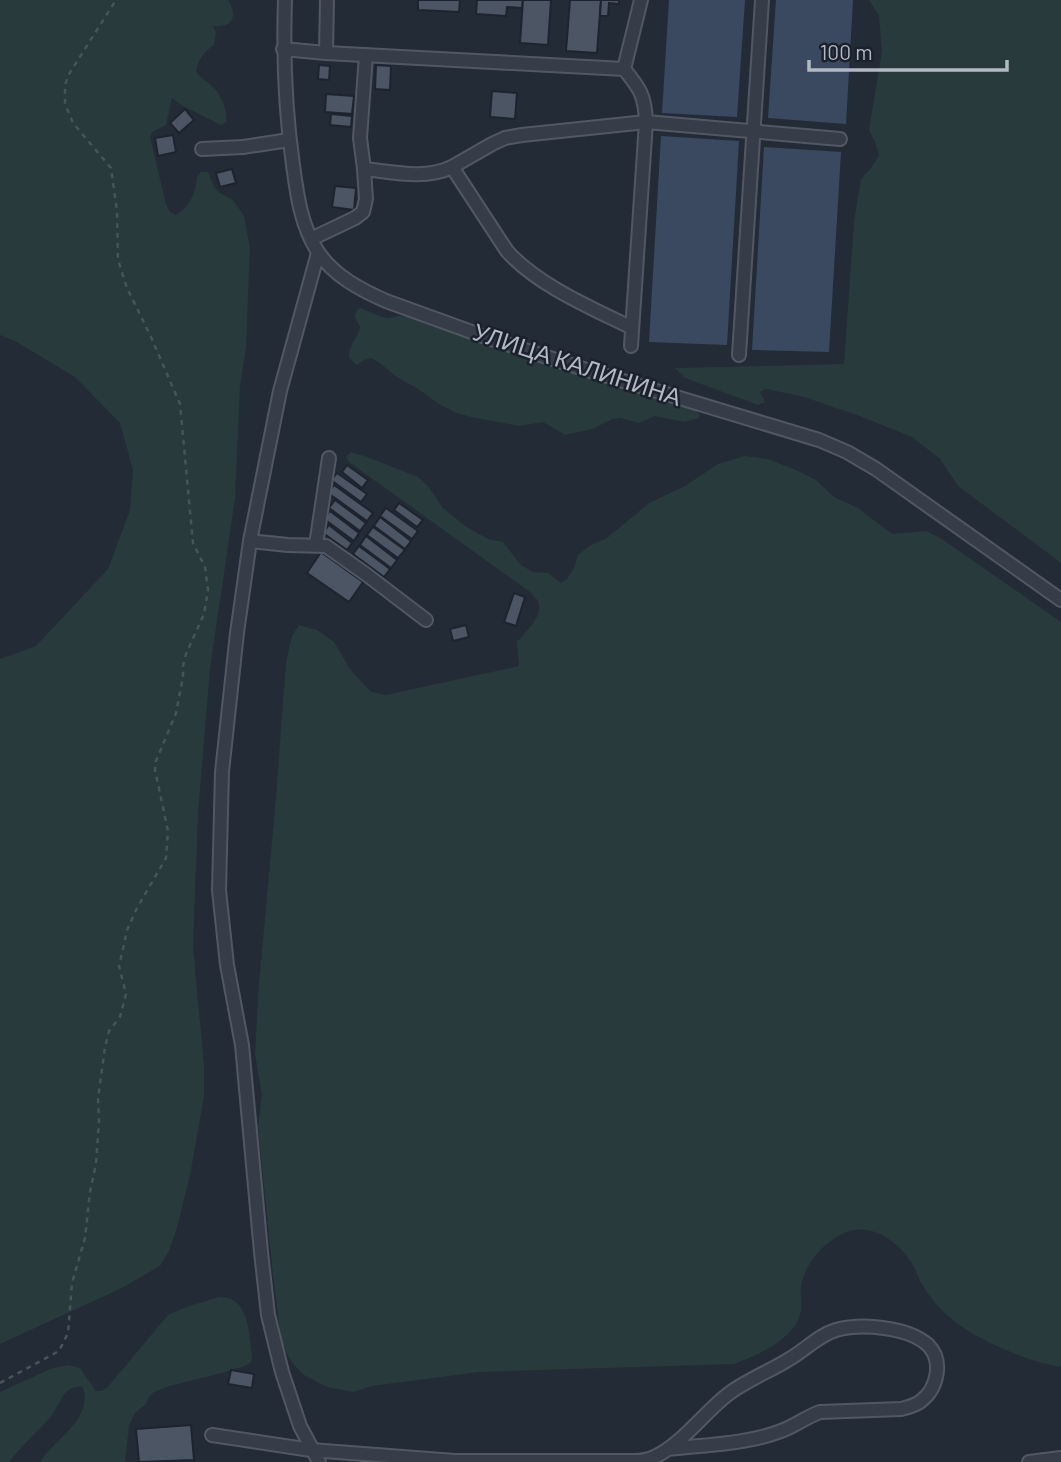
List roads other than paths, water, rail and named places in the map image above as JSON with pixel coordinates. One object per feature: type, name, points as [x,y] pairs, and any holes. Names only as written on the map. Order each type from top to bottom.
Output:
[{"type":"street","name":"УЛИЦА КАЛИНИНА","points":[[285,0],[284,93],[300,210],[318,253],[353,284],[386,301],[491,339],[819,440],[847,452],[876,469],[1061,600]]},
{"type":"street","points":[[326,53],[327,0]]},
{"type":"street","points":[[624,69],[642,0]]},
{"type":"street","points":[[738,355],[762,0]]},
{"type":"street","points":[[283,49],[624,69],[640,90],[645,104],[646,122],[631,346]]},
{"type":"street","points":[[310,239],[363,212],[366,199],[360,138],[366,55]]},
{"type":"street","points":[[364,169],[417,174],[441,172],[505,138],[646,122],[840,139]]},
{"type":"street","points":[[202,149],[243,147],[289,140]]},
{"type":"street","points":[[452,167],[518,264],[566,294],[632,328]]},
{"type":"street","points":[[318,253],[280,391],[250,541],[222,772],[219,890],[227,965],[242,1045],[268,1315],[282,1372],[300,1426],[319,1462]]},
{"type":"street","points":[[316,545],[329,458]]},
{"type":"street","points":[[250,541],[326,546],[426,620]]},
{"type":"street","points":[[212,1435],[311,1450],[454,1461],[634,1461],[655,1457],[668,1449],[728,1394],[836,1330],[872,1327],[907,1333],[928,1345],[937,1360],[932,1389],[912,1406],[901,1409],[820,1412],[771,1434],[668,1449]]},
{"type":"street","points":[[1029,1462],[1061,1458]]},
{"type":"water","points":[[669,0],[745,0],[737,117],[662,113]]},
{"type":"water","points":[[776,0],[853,0],[846,124],[768,118]]},
{"type":"water","points":[[661,136],[739,141],[727,345],[649,342]]},
{"type":"water","points":[[764,147],[841,152],[829,352],[752,350]]}]
